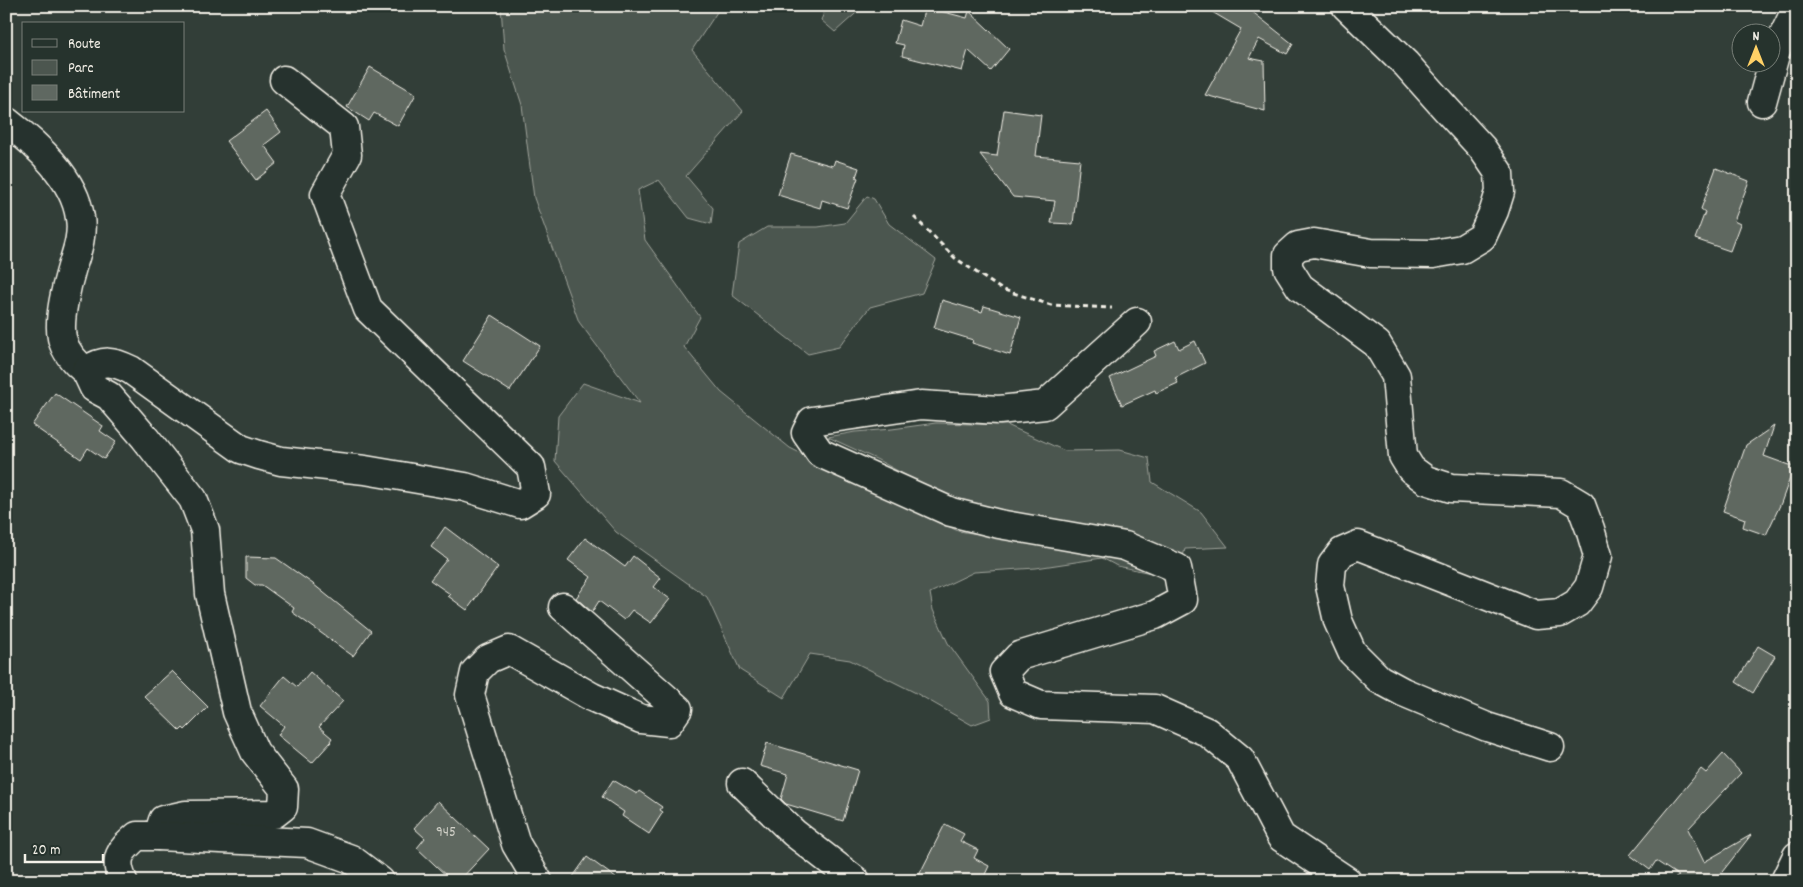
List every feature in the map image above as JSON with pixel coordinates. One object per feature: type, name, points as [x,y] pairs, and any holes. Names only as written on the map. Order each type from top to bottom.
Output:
[{"type":"street","points":[[1346,6],[1406,64],[1482,148],[1499,173],[1500,192],[1482,237],[1462,249],[1433,254],[1371,252],[1314,243],[1298,246],[1288,255],[1288,268],[1300,287],[1377,344],[1396,376],[1403,456],[1411,469],[1426,480],[1450,488],[1561,493],[1581,505],[1598,556],[1589,588],[1577,602],[1560,613],[1536,616],[1358,545],[1342,552],[1332,565],[1330,586],[1338,621],[1352,652],[1379,678],[1403,692],[1488,727],[1550,747]]},
{"type":"street","points":[[1762,102],[1776,51],[1797,8]]},
{"type":"street","points":[[86,371],[98,363],[116,363],[131,370],[241,449],[273,459],[365,470],[465,487],[520,504],[536,494],[531,468],[368,310],[325,194],[347,155],[344,127],[284,80]]},
{"type":"street","points":[[6,121],[34,142],[54,163],[72,194],[80,217],[81,236],[62,313],[62,338],[74,362],[86,371],[94,388],[110,396],[193,499],[205,530],[210,594],[237,712],[255,752],[284,789],[283,807],[274,814],[186,815],[163,820],[158,836]]},
{"type":"street","points":[[1137,322],[1045,405],[999,410],[921,405],[812,421],[806,433],[820,453],[951,512],[998,524],[1125,546],[1177,568],[1183,600],[1155,615],[1018,656],[1004,672],[1013,693],[1041,705],[1155,709],[1207,732],[1240,759],[1281,837],[1347,881]]},
{"type":"street","points":[[538,881],[516,844],[470,695],[474,672],[488,659],[509,650],[592,697],[641,719],[669,722],[678,709],[563,607]]},
{"type":"street","points":[[742,783],[794,833],[856,881]]},
{"type":"street","points":[[123,881],[117,868],[122,850],[137,836],[306,842],[351,859],[380,881]]},
{"type":"street","points":[[1785,881],[1797,856]]},
{"type":"path","points":[[914,217],[955,258],[1001,289],[1051,305],[1125,309],[1137,322]]},
{"type":"green space","points":[[501,6],[721,6],[692,50],[743,111],[686,176],[713,208],[711,224],[689,218],[659,180],[638,190],[645,240],[700,317],[684,347],[721,392],[790,448],[958,531],[1022,540],[878,460],[828,437],[936,423],[1007,425],[1065,451],[1120,450],[1149,458],[1152,482],[1201,512],[1228,547],[1185,549],[1182,560],[1156,574],[1117,566],[1102,558],[1036,568],[974,572],[930,593],[933,610],[948,643],[990,701],[991,718],[972,725],[914,692],[850,660],[810,654],[784,698],[740,670],[707,597],[616,532],[555,461],[558,416],[583,383],[640,403],[579,322],[534,198],[522,105],[504,49]]},
{"type":"green space","points":[[827,6],[864,6],[835,32],[821,20]]},
{"type":"green space","points":[[867,196],[874,199],[889,224],[936,260],[922,293],[870,307],[839,347],[808,354],[732,295],[739,244],[767,227],[818,227],[845,223]]},
{"type":"building","points":[[1202,6],[1245,6],[1293,44],[1287,54],[1259,39],[1249,58],[1264,61],[1265,111],[1205,95],[1241,29]]},
{"type":"building","points":[[925,7],[967,18],[969,11],[1009,49],[991,71],[968,50],[962,71],[902,56],[904,45],[895,43],[901,20],[920,26]]},
{"type":"building","points":[[370,67],[416,94],[398,126],[374,113],[369,121],[347,107]]},
{"type":"building","points":[[1004,110],[1041,115],[1036,156],[1080,160],[1073,224],[1051,223],[1055,201],[1013,197],[980,154],[997,156]]},
{"type":"building","points":[[266,111],[281,132],[264,145],[277,163],[256,180],[226,141]]},
{"type":"building","points":[[791,154],[833,166],[835,160],[859,168],[856,177],[858,178],[847,208],[822,200],[820,208],[778,195]]},
{"type":"building","points":[[1716,168],[1749,181],[1734,221],[1740,224],[1730,251],[1695,239],[1705,212],[1701,209]]},
{"type":"building","points":[[942,300],[982,312],[984,306],[1021,317],[1010,355],[972,343],[973,340],[934,328]]},
{"type":"building","points":[[492,315],[540,346],[510,391],[463,361]]},
{"type":"building","points":[[1175,341],[1179,349],[1195,341],[1205,363],[1175,378],[1178,383],[1156,393],[1155,390],[1122,405],[1110,378],[1156,356],[1154,351]]},
{"type":"building","points":[[55,393],[103,426],[100,431],[116,442],[104,459],[88,448],[81,459],[32,425]]},
{"type":"building","points":[[1774,426],[1764,456],[1794,467],[1781,503],[1766,535],[1743,527],[1745,519],[1723,511],[1746,445]]},
{"type":"building","points":[[445,527],[498,567],[467,610],[448,596],[450,594],[430,580],[447,559],[431,547]]},
{"type":"building","points":[[585,538],[625,567],[633,556],[661,578],[654,587],[670,599],[651,623],[632,610],[624,620],[599,601],[592,612],[576,598],[591,577],[568,560]]},
{"type":"building","points":[[246,557],[276,558],[313,584],[371,631],[353,656],[292,612],[294,608],[262,585],[255,585],[246,578]]},
{"type":"building","points":[[1758,646],[1775,656],[1753,693],[1736,682]]},
{"type":"building","points":[[172,671],[208,707],[185,730],[183,728],[180,731],[144,696]]},
{"type":"building","points":[[310,672],[343,701],[319,727],[332,738],[331,742],[312,763],[278,735],[284,726],[260,706],[284,676],[297,687]]},
{"type":"building","points":[[767,743],[858,770],[843,821],[786,804],[781,799],[788,774],[760,766]]},
{"type":"building","points":[[1723,754],[1741,773],[1688,829],[1704,862],[1751,835],[1715,881],[1670,881],[1679,876],[1656,861],[1650,870],[1630,855],[1701,769],[1706,773]]},
{"type":"building","points":[[613,780],[637,794],[639,791],[662,807],[660,810],[663,812],[649,834],[622,816],[624,812],[602,797]]},
{"type":"building","points":[[438,801],[489,849],[459,881],[452,881],[417,848],[425,838],[414,828]]},
{"type":"building","points":[[945,824],[964,834],[960,841],[978,850],[974,858],[989,866],[982,881],[916,881]]},
{"type":"building","points":[[587,857],[620,881],[570,881]]}]
